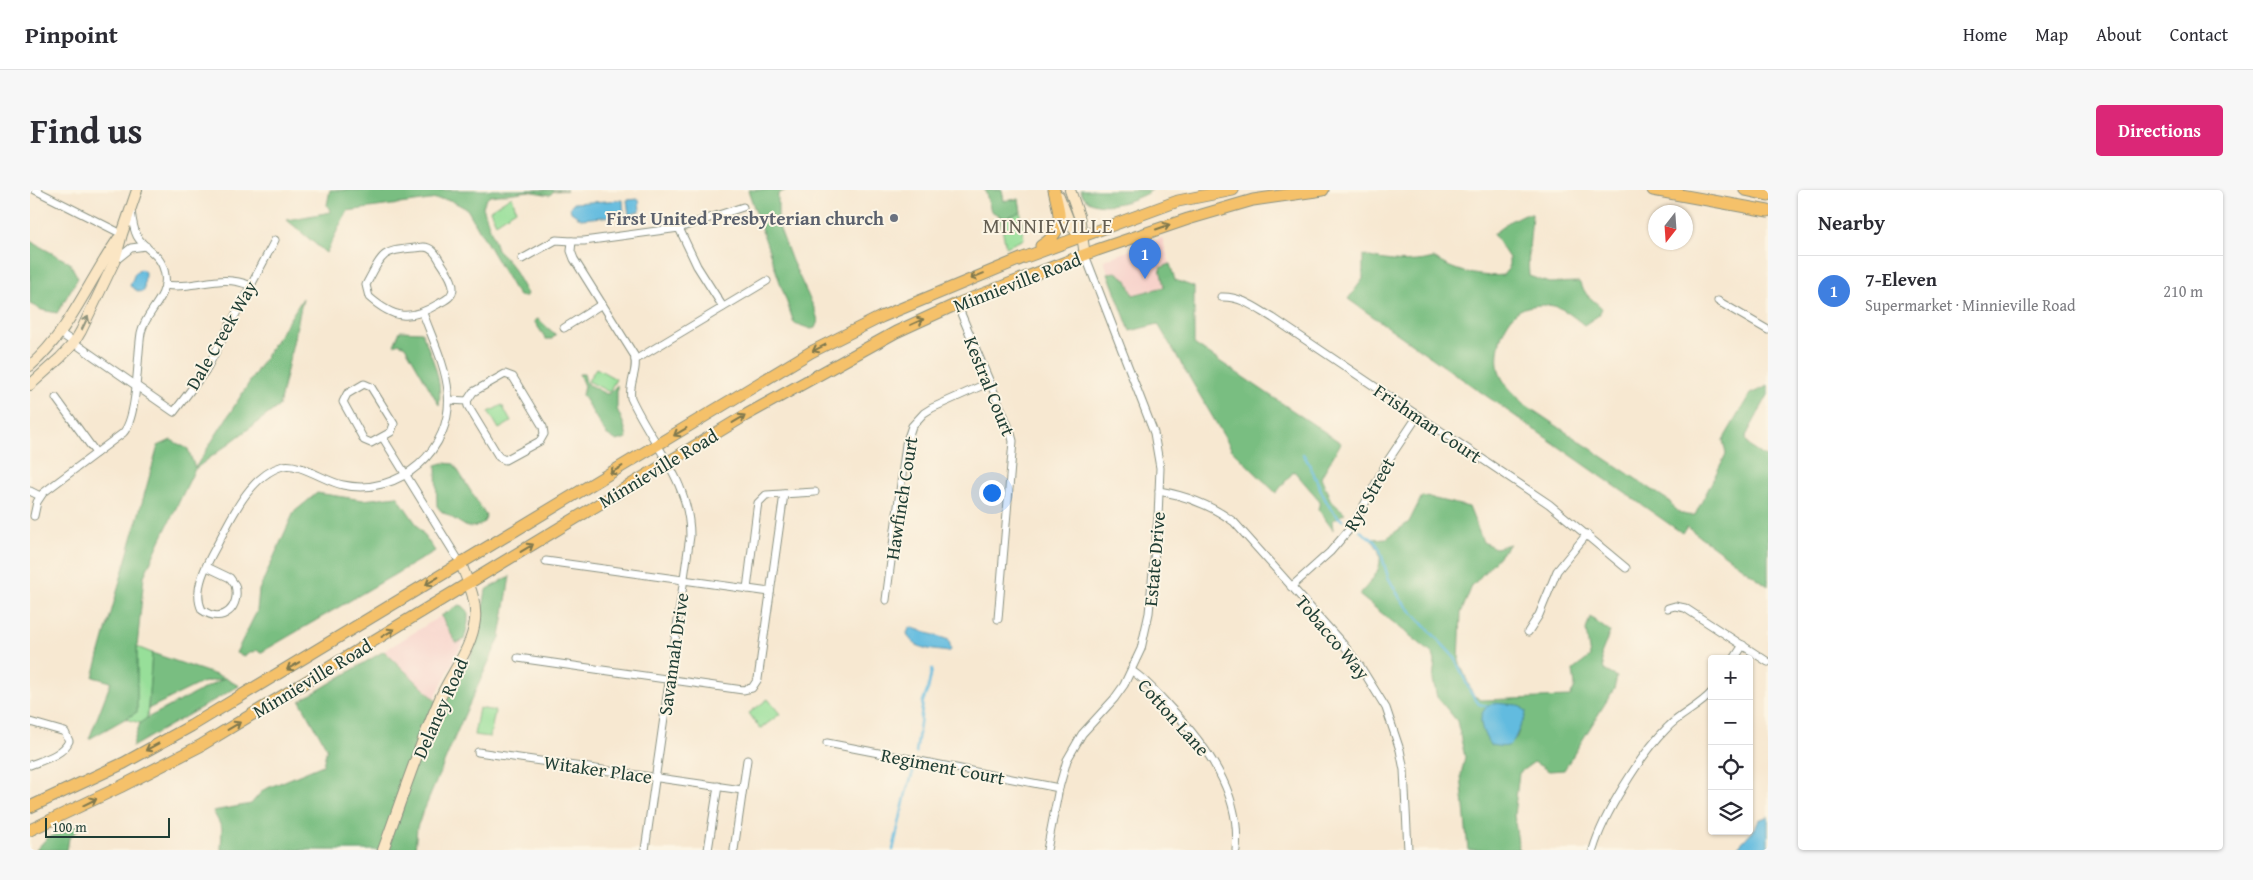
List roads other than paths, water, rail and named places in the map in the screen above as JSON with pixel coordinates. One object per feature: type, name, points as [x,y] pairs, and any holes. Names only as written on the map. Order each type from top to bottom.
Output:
[{"type":"main road","points":[[1023,258],[1048,242],[1057,231],[1060,215],[1055,190]]},
{"type":"main road","name":"Minnieville Road","points":[[30,806],[124,763],[190,726],[812,352],[945,288],[1080,236],[1178,201],[1233,190]]},
{"type":"main road","name":"Minnieville Road","points":[[30,830],[200,746],[746,415],[896,332],[957,304],[1188,219],[1253,200],[1323,190]]},
{"type":"main road","points":[[1653,190],[1671,191],[1768,211]]},
{"type":"main road","points":[[1745,190],[1768,195]]},
{"type":"street","points":[[35,190],[122,234]]},
{"type":"street","points":[[30,385],[47,372],[74,343],[115,260],[137,190]]},
{"type":"street","points":[[1055,190],[1071,226],[1080,236]]},
{"type":"street","points":[[1070,190],[1079,216],[1080,236],[1085,256]]},
{"type":"street","points":[[522,259],[556,240],[584,241],[679,228],[743,207]]},
{"type":"street","points":[[34,516],[40,496],[123,433],[128,427],[136,386],[141,332],[147,317],[166,285],[161,260],[136,235],[131,209]]},
{"type":"street","points":[[679,228],[697,266],[723,307]]},
{"type":"street","points":[[30,366],[60,333],[122,234]]},
{"type":"street","name":"Dale Creek Way","points":[[60,333],[174,412],[206,370],[275,240]]},
{"type":"street","points":[[572,241],[571,251],[574,260],[636,360],[767,281]]},
{"type":"street","points":[[115,260],[131,248],[146,246]]},
{"type":"street","points":[[424,246],[436,253],[452,281],[453,290],[448,298],[423,313],[413,316],[400,315],[369,297],[366,284],[385,253],[424,246]]},
{"type":"street","name":"Estate Drive","points":[[1047,850],[1059,788],[1072,749],[1082,734],[1114,699],[1132,671],[1141,649],[1149,614],[1159,491],[1159,460],[1154,433],[1085,256]]},
{"type":"street","points":[[166,285],[177,286],[231,279],[251,286]]},
{"type":"street","name":"Frishman Court","points":[[1221,297],[1236,298],[1252,306],[1549,504],[1626,568]]},
{"type":"street","points":[[1718,301],[1768,330]]},
{"type":"street","points":[[564,328],[602,304]]},
{"type":"street","name":"Kestral Court","points":[[957,304],[1010,430],[1013,451],[998,619]]},
{"type":"street","points":[[206,567],[230,578],[235,585],[235,605],[226,614],[218,616],[208,613],[200,605],[200,585],[206,567],[242,499],[252,488],[277,468],[293,466],[337,484],[360,488],[383,485],[406,475],[419,466],[435,446],[444,427],[449,400],[446,381],[423,313]]},
{"type":"street","name":"Savannah Drive","points":[[636,360],[630,395],[685,498],[689,515],[690,536],[645,850]]},
{"type":"street","points":[[501,374],[511,376],[543,427],[543,437],[540,441],[510,459],[500,458],[468,406],[467,401],[473,392],[501,374]]},
{"type":"street","name":"Hawfinch Court","points":[[886,600],[904,454],[912,426],[924,413],[932,408],[990,382]]},
{"type":"street","points":[[364,384],[372,387],[393,421],[392,431],[383,438],[371,443],[366,442],[344,405],[345,395],[364,384]]},
{"type":"street","points":[[56,398],[96,453]]},
{"type":"street","points":[[449,400],[467,401]]},
{"type":"street","name":"Rye Street","points":[[1291,587],[1330,552],[1354,524],[1387,462],[1417,416]]},
{"type":"street","points":[[383,438],[461,564]]},
{"type":"street","points":[[30,491],[40,496]]},
{"type":"street","name":"Tobacco Way","points":[[1159,491],[1195,499],[1222,513],[1245,533],[1343,644],[1360,666],[1386,708],[1400,750],[1404,770],[1408,850]]},
{"type":"street","points":[[747,589],[758,503],[766,495],[815,492]]},
{"type":"street","points":[[518,658],[743,690],[755,685],[758,679],[784,494]]},
{"type":"street","points":[[1528,632],[1539,615],[1557,571],[1574,547],[1587,534]]},
{"type":"street","points":[[546,561],[770,592]]},
{"type":"street","name":"Delaney Road","points":[[383,850],[437,704],[469,644],[473,632],[475,607],[469,583],[461,564]]},
{"type":"street","points":[[1668,608],[1675,606],[1685,608],[1768,662]]},
{"type":"street","points":[[1737,655],[1743,645]]},
{"type":"street","name":"Cotton Lane","points":[[1132,671],[1142,678],[1179,716],[1212,759],[1229,792],[1234,808],[1236,850]]},
{"type":"street","points":[[1593,850],[1610,810],[1650,748],[1668,727],[1699,705],[1708,696]]},
{"type":"street","points":[[30,722],[65,732],[69,741],[67,746],[59,753],[30,765]]},
{"type":"street","name":"Regiment Court","points":[[827,743],[1059,788]]},
{"type":"street","name":"Witaker Place","points":[[478,752],[742,790]]},
{"type":"street","points":[[734,850],[746,760]]},
{"type":"street","points":[[708,850],[718,786]]},
{"type":"water","points":[[639,199],[640,211],[629,215],[627,200]]},
{"type":"water","points":[[623,200],[624,215],[581,219],[571,212],[570,207],[573,203]]},
{"type":"water","points":[[141,269],[145,272],[144,291],[139,292],[130,286],[135,273]]},
{"type":"water","points":[[910,627],[949,640],[951,650],[949,652],[937,651],[919,646],[910,639],[907,633]]},
{"type":"water","points":[[1493,703],[1518,705],[1526,711],[1525,718],[1510,745],[1503,747],[1490,745],[1484,733],[1481,716],[1483,711]]},
{"type":"water","points":[[1768,816],[1768,850],[1735,850],[1749,835],[1753,835],[1753,830],[1759,820]]},
{"type":"waterway","points":[[1303,454],[1324,498],[1342,520]]},
{"type":"waterway","points":[[1360,531],[1375,541],[1380,550],[1388,577],[1401,600],[1455,658],[1471,693],[1479,704],[1486,706]]},
{"type":"waterway","points":[[916,753],[923,701],[928,689],[932,669]]},
{"type":"waterway","points":[[893,850],[906,793],[914,769]]},
{"type":"place","name":"First United Presbyterian church","points":[[894,218]]},
{"type":"place","name":"7-Eleven","points":[[1145,279]]},
{"type":"district","name":"MINNIEVILLE","points":[[1048,226]]}]
